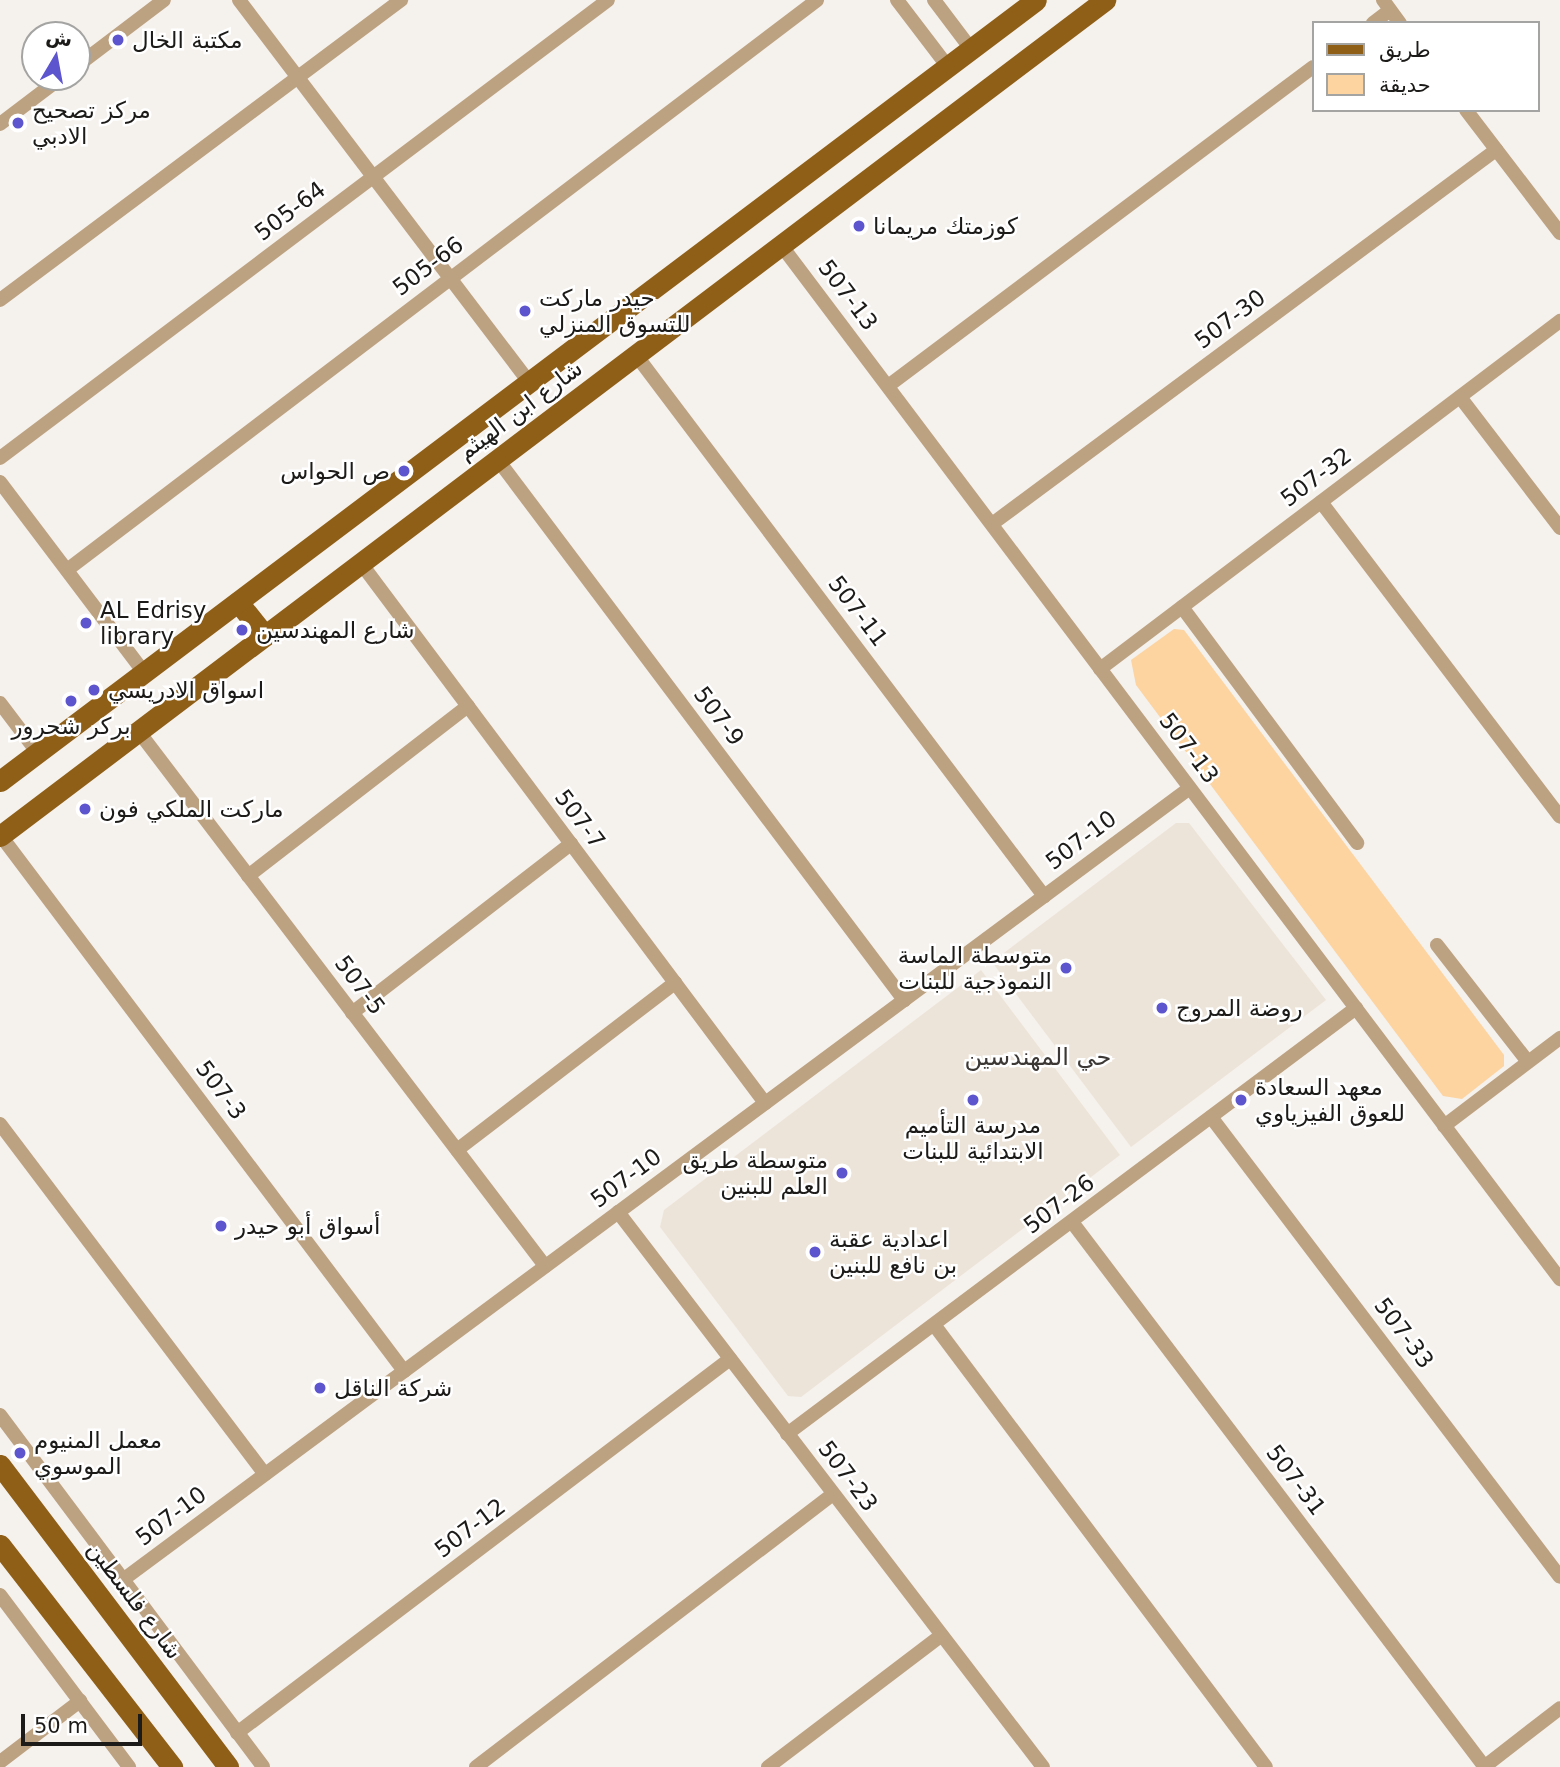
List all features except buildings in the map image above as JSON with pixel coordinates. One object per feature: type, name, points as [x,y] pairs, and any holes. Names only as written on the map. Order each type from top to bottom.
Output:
[{"type":"main road","name":"شارع ابن الهيثم","points":[[0,781],[1036,0]]},
{"type":"main road","name":"شارع ابن الهيثم","points":[[0,836],[1105,0]]},
{"type":"main road","points":[[238,602],[265,636]]},
{"type":"main road","name":"شارع فلسطين","points":[[0,1465],[228,1767]]},
{"type":"main road","points":[[0,1545],[172,1767]]},
{"type":"street","points":[[91,55],[164,0]]},
{"type":"street","points":[[239,0],[529,382]]},
{"type":"street","points":[[0,300],[401,0]]},
{"type":"street","name":"505-64","points":[[0,458],[608,0]]},
{"type":"street","name":"505-66","points":[[66,570],[817,0]]},
{"type":"street","points":[[897,0],[948,67]]},
{"type":"street","points":[[934,0],[971,49]]},
{"type":"street","points":[[1375,21],[1387,5],[1399,21]]},
{"type":"street","points":[[888,386],[1312,68]]},
{"type":"street","points":[[0,124],[44,91]]},
{"type":"street","points":[[1468,112],[1560,233]]},
{"type":"street","name":"507-30","points":[[992,524],[1496,150]]},
{"type":"street","name":"507-13","points":[[781,245],[1444,1126],[1555,1263],[1560,1279]]},
{"type":"street","name":"507-32","points":[[1100,669],[1560,321]]},
{"type":"street","name":"507-11","points":[[636,355],[1044,896]]},
{"type":"street","points":[[1460,397],[1560,528]]},
{"type":"street","name":"507-9","points":[[498,460],[904,1000]]},
{"type":"street","points":[[0,482],[145,674]]},
{"type":"street","points":[[1321,502],[1560,817]]},
{"type":"street","name":"507-7","points":[[360,562],[765,1103]]},
{"type":"street","points":[[1182,607],[1357,843]]},
{"type":"street","points":[[0,703],[38,753]]},
{"type":"street","points":[[248,876],[467,706]]},
{"type":"street","name":"507-5","points":[[139,732],[545,1266]]},
{"type":"street","name":"507-10","points":[[124,1579],[1190,788]]},
{"type":"street","name":"507-3","points":[[0,836],[404,1371]]},
{"type":"street","points":[[352,1013],[571,844]]},
{"type":"street","points":[[1437,945],[1528,1062]]},
{"type":"street","points":[[457,1150],[675,984]]},
{"type":"street","name":"507-26","points":[[787,1434],[935,1326],[1356,1008]]},
{"type":"street","points":[[1444,1126],[1560,1038]]},
{"type":"street","name":"507-33","points":[[1211,1117],[1560,1577]]},
{"type":"street","points":[[0,1124],[265,1475]]},
{"type":"street","name":"507-23","points":[[618,1212],[1043,1767]]},
{"type":"street","name":"507-31","points":[[1072,1222],[1484,1767]]},
{"type":"street","points":[[935,1326],[1266,1767]]},
{"type":"street","name":"507-12","points":[[237,1733],[730,1359]]},
{"type":"street","points":[[0,1415],[263,1767]]},
{"type":"street","points":[[476,1767],[833,1494]]},
{"type":"street","points":[[0,1595],[129,1767]]},
{"type":"street","points":[[768,1767],[942,1635]]},
{"type":"street","points":[[1,1759],[79,1701]]},
{"type":"street","points":[[1484,1767],[1560,1708]]},
{"type":"shaded area","points":[[1176,823],[1189,823],[1326,1000],[1131,1147],[992,962]]},
{"type":"shaded area","points":[[981,970],[1120,1155],[801,1397],[788,1396],[660,1227],[664,1210]]},
{"type":"green space","points":[[1174,629],[1184,630],[1504,1055],[1504,1066],[1462,1099],[1443,1096],[1136,685],[1131,660]]},
{"type":"place","name":"مكتبة الخال","points":[[118,40]]},
{"type":"place","name":"مركز تصحيح الادبي","points":[[18,123]]},
{"type":"place","name":"كوزمتك مريمانا","points":[[859,226]]},
{"type":"place","name":"حيدر ماركت للتسوق المنزلي","points":[[525,311]]},
{"type":"place","name":"ص الحواس","points":[[404,471]]},
{"type":"place","name":"AL Edrisy library","points":[[86,623]]},
{"type":"place","name":"شارع المهندسين","points":[[242,630]]},
{"type":"place","name":"اسواق الادريسي","points":[[94,690]]},
{"type":"place","name":"بركر شحرور","points":[[71,701]]},
{"type":"place","name":"ماركت الملكي فون","points":[[85,809]]},
{"type":"place","name":"متوسطة الماسة النموذجية للبنات","points":[[1066,968]]},
{"type":"place","name":"روضة المروج","points":[[1162,1008]]},
{"type":"place","name":"مدرسة التأميم الابتدائية للبنات","points":[[973,1100]]},
{"type":"place","name":"معهد السعادة للعوق الفيزياوي","points":[[1241,1100]]},
{"type":"place","name":"متوسطة طريق العلم للبنين","points":[[842,1173]]},
{"type":"place","name":"أسواق أبو حيدر","points":[[221,1226]]},
{"type":"place","name":"اعدادية عقبة بن نافع للبنين","points":[[815,1252]]},
{"type":"place","name":"شركة الناقل","points":[[320,1388]]},
{"type":"place","name":"معمل المنيوم الموسوي","points":[[20,1453]]},
{"type":"district","name":"حي المهندسين","points":[[1038,1058]]}]
